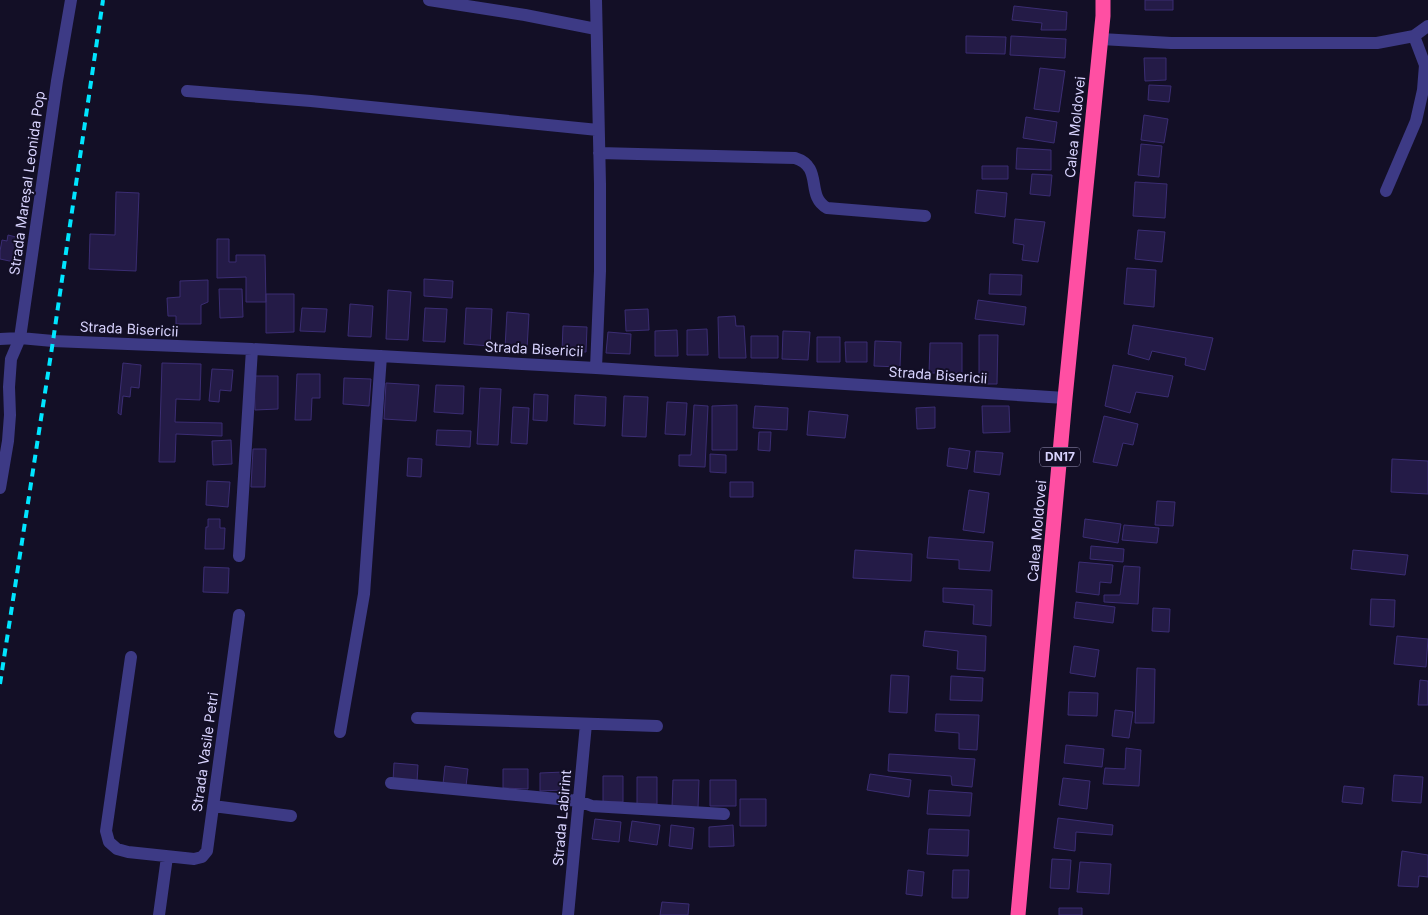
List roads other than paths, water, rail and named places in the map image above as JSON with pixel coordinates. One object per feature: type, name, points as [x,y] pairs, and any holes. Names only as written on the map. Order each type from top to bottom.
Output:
[{"type":"highway","name":"Calea Moldovei","points":[[1018,915],[1103,0]]},
{"type":"street","name":"Strada Mareșal Leonida Pop","points":[[0,488],[8,441],[11,359],[20,338],[57,81],[71,0]]},
{"type":"street","points":[[429,0],[525,14],[596,29]]},
{"type":"street","points":[[596,0],[600,271],[596,368]]},
{"type":"street","points":[[1100,39],[1171,44],[1377,43],[1414,36],[1428,26]]},
{"type":"street","points":[[1386,191],[1416,121],[1423,90],[1424,66],[1414,36]]},
{"type":"street","points":[[187,91],[311,101],[598,130]]},
{"type":"street","points":[[599,152],[795,158],[806,163],[812,171],[817,199],[820,205],[826,208],[924,216]]},
{"type":"street","name":"Strada Bisericii","points":[[0,339],[20,338],[382,356],[1065,398]]},
{"type":"street","points":[[238,556],[252,349]]},
{"type":"street","points":[[340,732],[364,594],[382,356]]},
{"type":"street","name":"Strada Vasile Petri","points":[[131,657],[106,831],[109,842],[117,849],[128,852],[194,860],[202,857],[207,851],[239,615]]},
{"type":"street","points":[[417,718],[657,726]]},
{"type":"street","name":"Strada Labirint","points":[[568,915],[586,724]]},
{"type":"street","points":[[391,783],[579,801],[592,806],[724,814]]},
{"type":"street","points":[[213,806],[291,816]]},
{"type":"street","points":[[159,915],[167,857]]},
{"type":"railway","points":[[0,684],[103,0]]}]
